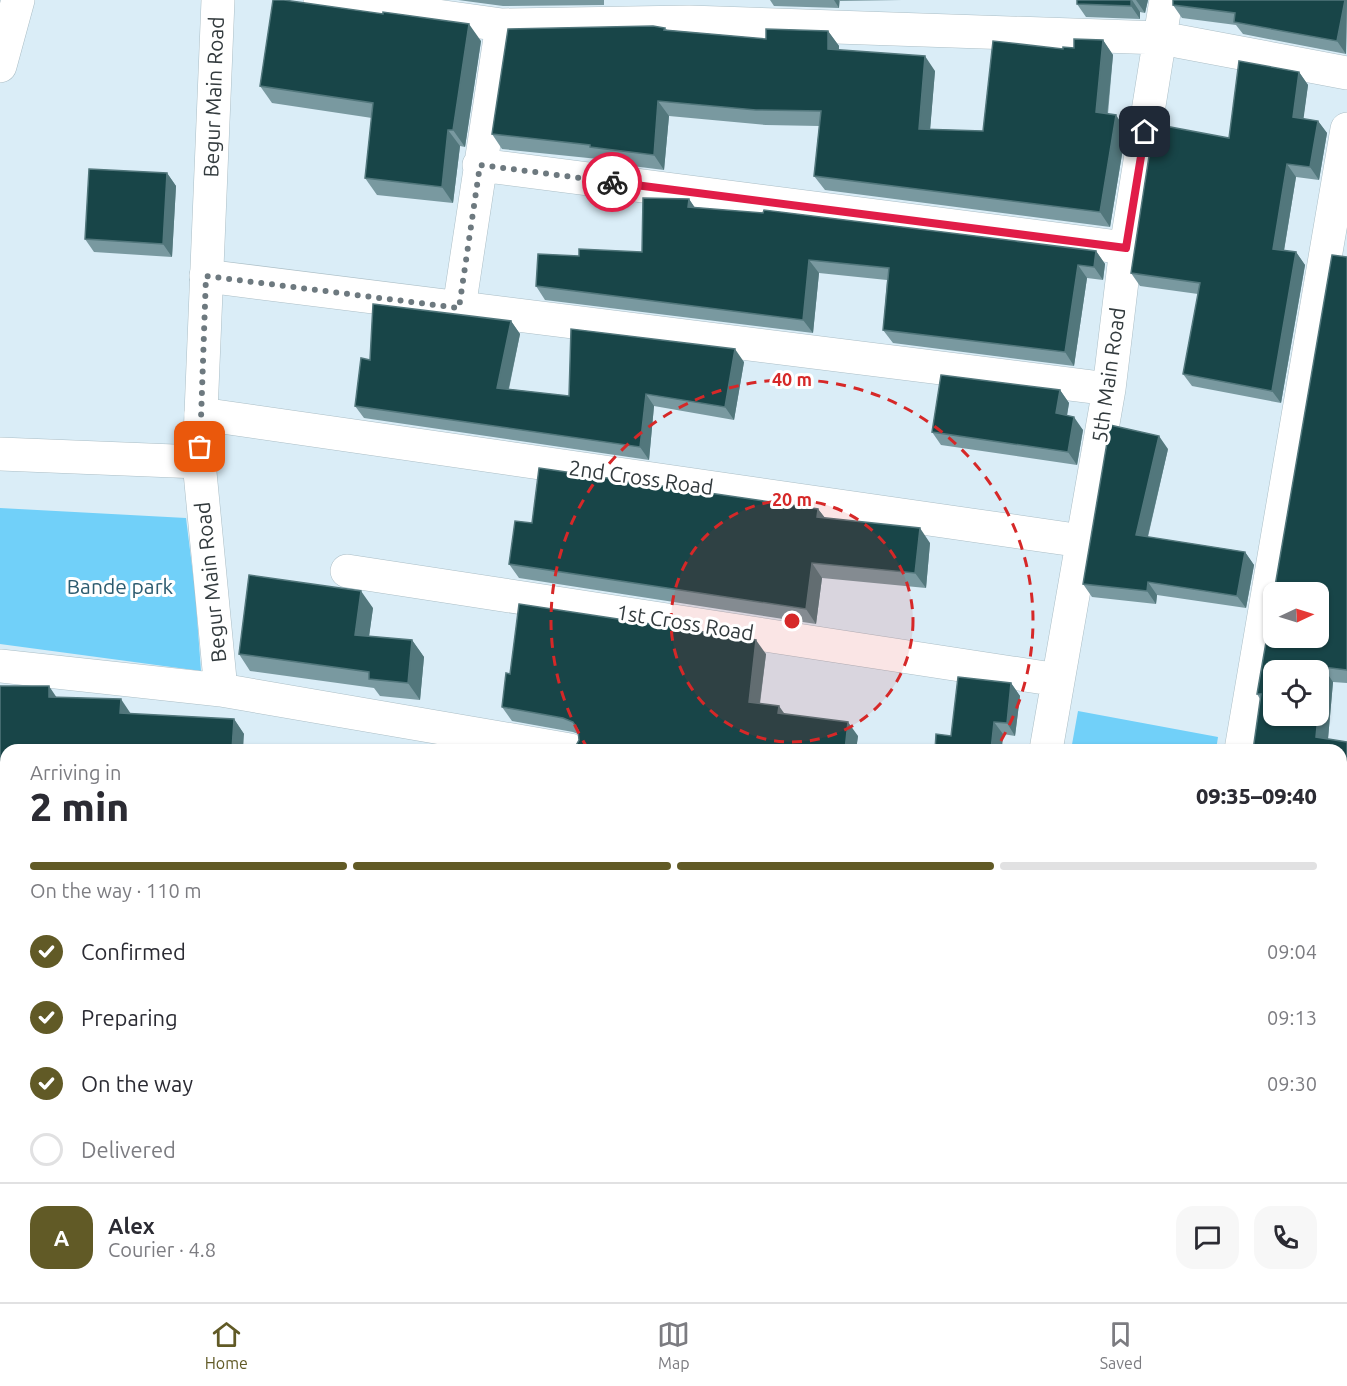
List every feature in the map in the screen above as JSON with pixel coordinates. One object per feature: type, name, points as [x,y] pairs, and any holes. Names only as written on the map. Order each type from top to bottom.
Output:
[{"type":"street","points":[[0,66],[18,0]]},
{"type":"street","name":"Begur Main Road","points":[[0,666],[221,690],[199,462],[218,0]]},
{"type":"street","points":[[320,0],[502,26],[689,11],[1161,38],[1347,73]]},
{"type":"street","name":"5th Main Road","points":[[1047,744],[1109,389],[1126,248],[1166,0]]},
{"type":"street","points":[[459,308],[502,26]]},
{"type":"street","points":[[1242,744],[1347,129]]},
{"type":"street","points":[[480,165],[1126,248]]},
{"type":"street","points":[[206,276],[1109,389]]},
{"type":"street","name":"2nd Cross Road","points":[[201,414],[1082,541]]},
{"type":"street","points":[[0,454],[199,462]]},
{"type":"street","name":"1st Cross Road","points":[[348,572],[1058,680]]},
{"type":"street","points":[[221,690],[506,744]]},
{"type":"green space","name":"Bande park","points":[[0,508],[186,518],[195,590],[201,671],[0,644]]},
{"type":"green space","points":[[1078,711],[1218,737],[1217,744],[1072,744]]},
{"type":"building","points":[[273,0],[469,24],[453,130],[448,130],[442,187],[365,178],[373,103],[260,86]]},
{"type":"building","points":[[1077,0],[1131,0],[1131,6],[1077,4]]},
{"type":"building","points":[[1173,0],[1345,0],[1337,41],[1234,22],[1235,13],[1173,5]]},
{"type":"building","points":[[653,26],[665,28],[664,30],[766,39],[766,29],[828,31],[828,49],[925,56],[919,129],[983,131],[993,41],[1063,49],[1063,47],[1074,48],[1074,39],[1103,40],[1096,112],[1116,115],[1100,212],[814,176],[821,111],[756,110],[658,101],[654,155],[492,134],[508,29]]},
{"type":"building","points":[[1239,61],[1299,72],[1293,117],[1318,121],[1310,167],[1287,164],[1273,249],[1296,252],[1272,391],[1183,374],[1200,283],[1131,273],[1154,124],[1229,138]]},
{"type":"building","points":[[89,169],[167,173],[163,244],[85,239]]},
{"type":"building","points":[[643,198],[689,199],[688,207],[763,213],[764,210],[1096,251],[1094,267],[1078,265],[1065,352],[883,330],[889,268],[809,260],[803,320],[536,286],[538,254],[579,256],[579,249],[642,252]]},
{"type":"building","points":[[1332,255],[1347,257],[1347,670],[1329,668],[1329,660],[1263,660],[1263,726],[1317,726],[1316,737],[1347,742],[1347,744],[1254,744],[1261,694],[1257,694],[1265,648],[1329,648],[1329,582],[1276,582]]},
{"type":"building","points":[[373,304],[511,321],[497,388],[569,396],[571,329],[735,349],[725,407],[646,394],[640,447],[355,406],[361,358],[370,360]]},
{"type":"building","points":[[941,375],[1060,390],[1056,413],[1074,417],[1068,452],[932,432]]},
{"type":"building","points":[[1110,425],[1159,436],[1136,535],[1245,552],[1237,596],[1148,582],[1147,591],[1083,584]]},
{"type":"building","points":[[539,468],[818,509],[817,517],[920,528],[915,573],[812,563],[806,609],[509,564],[515,521],[532,523]]},
{"type":"building","points":[[249,575],[361,591],[355,635],[412,640],[408,683],[369,679],[369,672],[239,654]]},
{"type":"building","points":[[519,604],[756,640],[749,702],[779,706],[778,713],[848,722],[846,744],[577,744],[579,740],[578,730],[573,722],[563,718],[502,707],[506,673],[510,674]]},
{"type":"building","points":[[958,677],[1011,683],[1007,723],[994,722],[992,744],[935,744],[936,734],[951,736]]},
{"type":"building","points":[[0,686],[49,686],[49,697],[121,699],[120,713],[234,719],[232,744],[0,744]]},
{"type":"way so far","points":[[200,447],[206,276],[459,308],[480,165],[612,182]]},
{"type":"route","points":[[612,182],[1126,248],[1145,132]]}]
